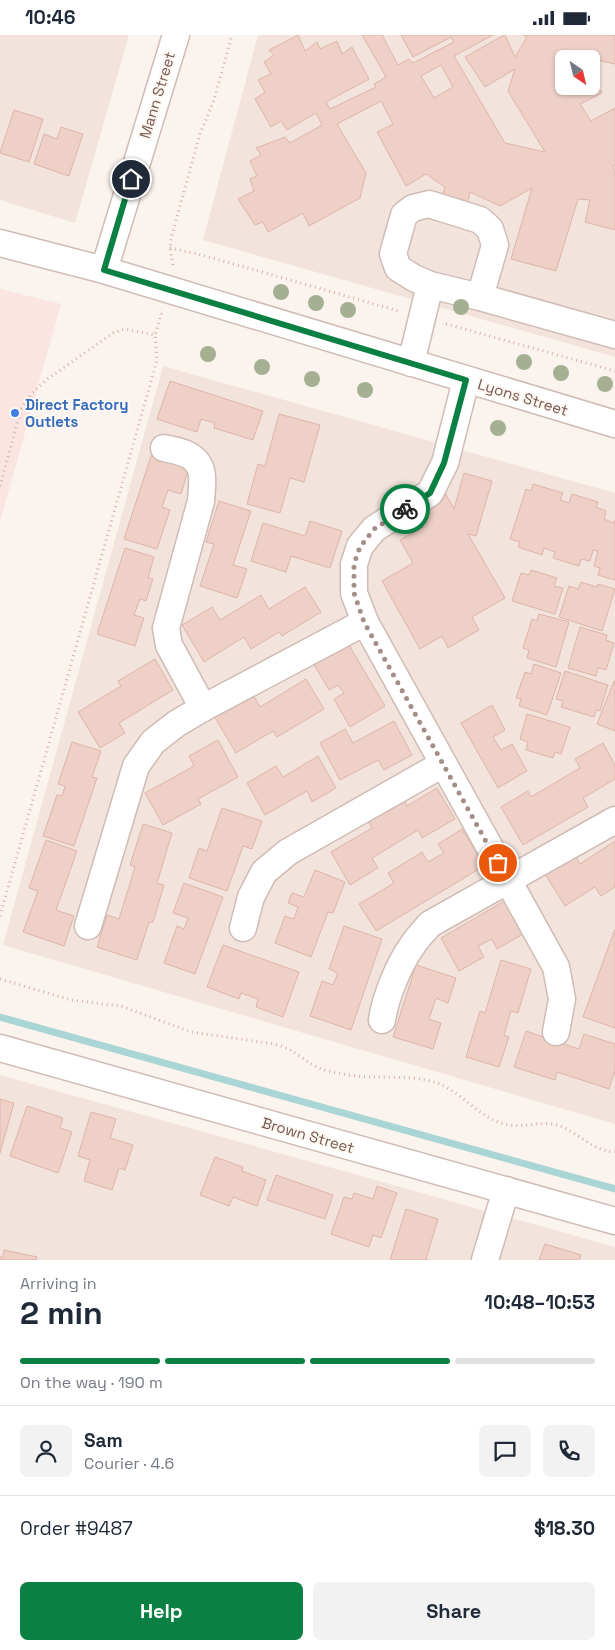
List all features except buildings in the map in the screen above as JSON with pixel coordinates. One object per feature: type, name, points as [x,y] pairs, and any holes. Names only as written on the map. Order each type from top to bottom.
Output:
[{"type":"street","name":"Mann Street","points":[[104,270],[176,35]]},
{"type":"street","points":[[480,297],[495,245],[490,229],[480,220],[429,204],[413,208],[404,215],[393,254],[398,267],[414,277],[430,285],[615,335]]},
{"type":"street","name":"Lyons Street","points":[[0,243],[104,270],[615,424]]},
{"type":"street","points":[[411,363],[430,285]]},
{"type":"street","points":[[466,380],[444,463],[430,493],[374,529],[360,547],[354,564],[354,593],[364,622],[556,967],[562,999],[556,1032]]},
{"type":"street","points":[[164,448],[189,455],[202,469],[201,501],[166,628],[168,645],[203,708]]},
{"type":"street","points":[[88,926],[136,767],[152,743],[176,724],[203,708],[364,622]]},
{"type":"street","points":[[243,928],[251,897],[264,872],[288,853],[443,764]]},
{"type":"street","points":[[382,1020],[384,1006],[401,965],[411,947],[430,924],[615,820]]},
{"type":"street","name":"Brown Street","points":[[0,1048],[615,1221]]},
{"type":"street","points":[[485,1260],[506,1190]]},
{"type":"path","points":[[170,248],[202,255],[615,371]]},
{"type":"path","points":[[0,917],[157,360],[155,335]]},
{"type":"path","points":[[0,979],[71,1000],[121,1006],[191,1032],[274,1044],[287,1048],[317,1067],[327,1071],[374,1077],[428,1080],[447,1087],[491,1119],[501,1123],[512,1127],[558,1125],[598,1149],[615,1152]]},
{"type":"shaded area","points":[[0,35],[129,35],[75,223],[0,200]]},
{"type":"shaded area","points":[[258,35],[615,35],[615,357],[203,240]]},
{"type":"shaded area","name":"Direct Factory Outlets","points":[[0,289],[61,304],[0,522]]},
{"type":"shaded area","points":[[163,366],[615,493],[615,1124],[3,945]]},
{"type":"shaded area","points":[[0,1075],[615,1247],[615,1260],[0,1260]]},
{"type":"waterway","points":[[0,1017],[615,1189]]},
{"type":"way so far","points":[[405,509],[374,529],[360,547],[354,564],[354,593],[364,622],[498,863]]},
{"type":"place","name":"Direct Factory Outlets","points":[[15,413]]},
{"type":"route","points":[[131,179],[104,270],[466,380],[444,463],[439,474],[430,493],[405,509]]}]
